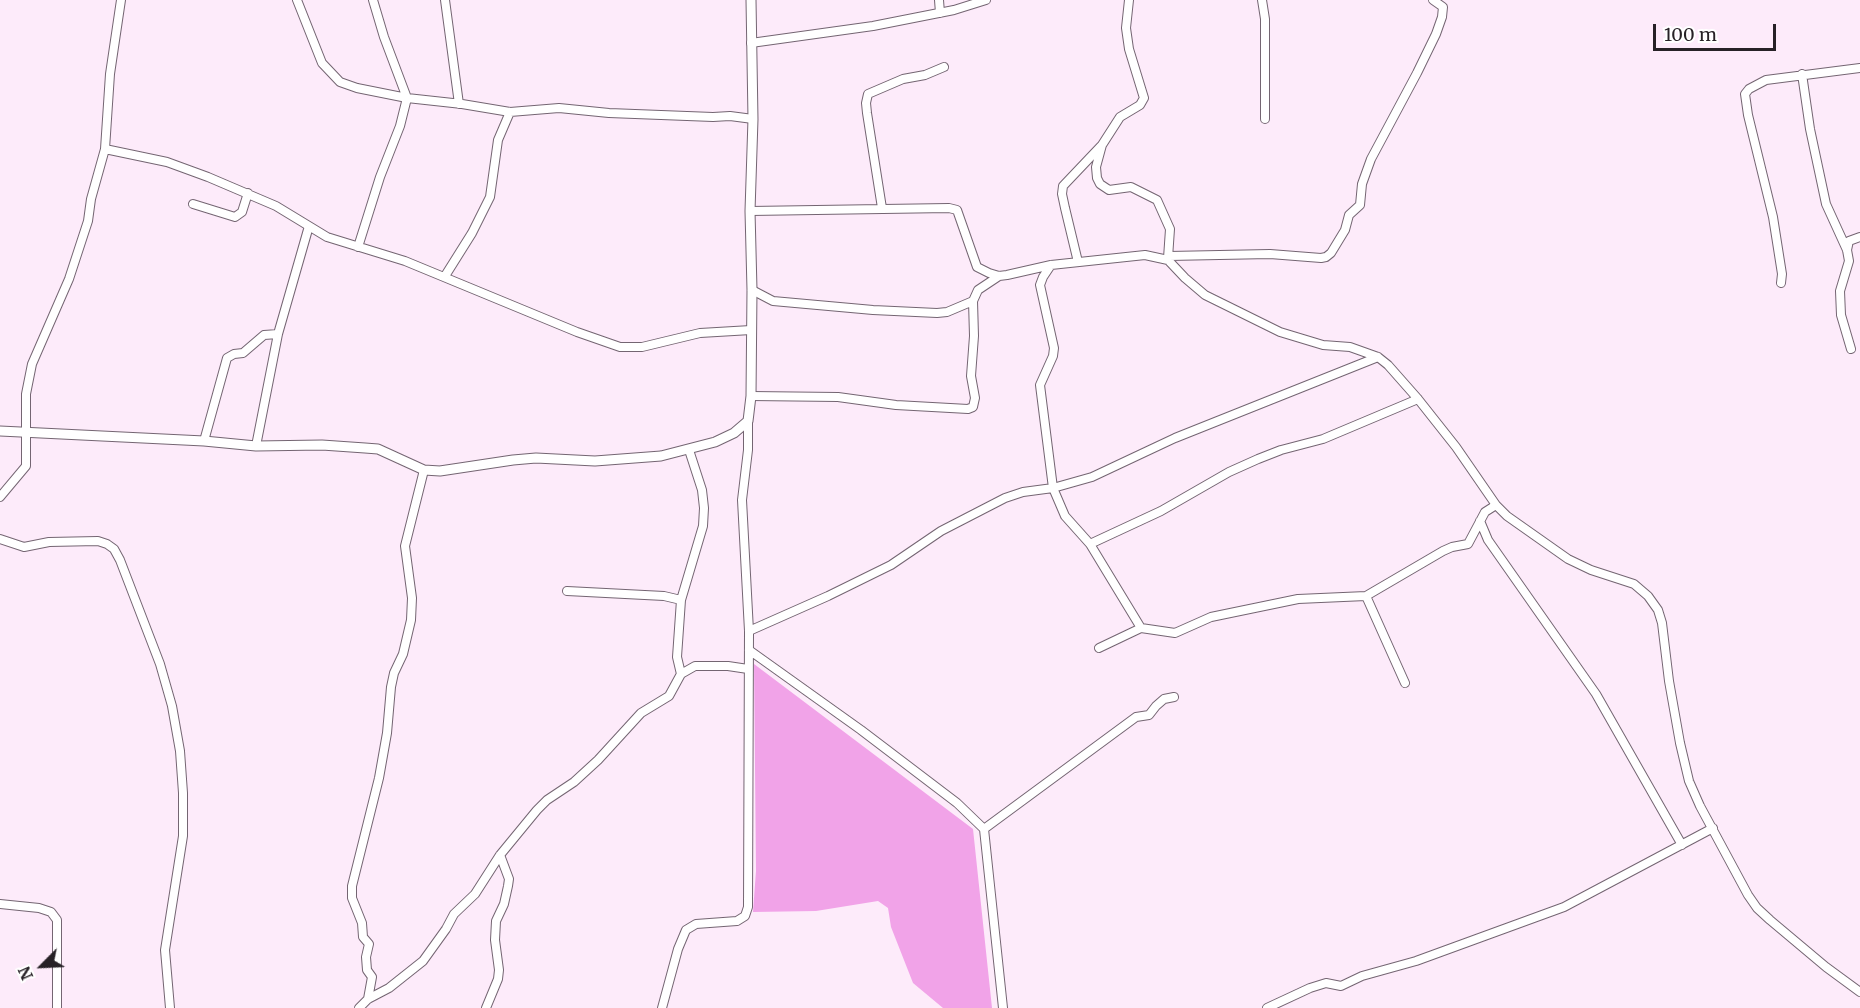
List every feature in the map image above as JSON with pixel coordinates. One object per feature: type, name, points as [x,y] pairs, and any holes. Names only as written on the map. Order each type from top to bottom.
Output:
[{"type":"street","points":[[0,497],[26,466],[26,394],[32,364],[69,279],[84,236],[91,199],[105,149],[110,74],[121,0]]},
{"type":"street","points":[[297,0],[322,63],[340,82],[357,88],[407,98],[510,112],[559,108],[609,113],[730,116],[753,120]]},
{"type":"street","points":[[358,247],[380,177],[400,126],[407,98],[384,36],[374,0]]},
{"type":"street","points":[[445,0],[459,104]]},
{"type":"street","points":[[662,1008],[678,949],[686,930],[696,924],[737,921],[745,916],[748,907],[749,631],[742,500],[751,396],[750,211],[753,120],[751,0]]},
{"type":"street","points":[[939,0],[940,13]]},
{"type":"street","points":[[751,43],[873,26],[940,13],[986,0]]},
{"type":"street","points":[[1078,262],[1062,194],[1064,186],[1102,145],[1120,117],[1140,105],[1144,98],[1129,49],[1126,28],[1130,0]]},
{"type":"street","points":[[1262,0],[1265,19],[1265,119]]},
{"type":"street","points":[[751,396],[838,398],[906,406],[968,409],[973,406],[975,398],[971,376],[974,336],[973,301],[978,290],[999,276],[1051,265],[1144,255],[1169,258],[1270,254],[1326,257],[1331,253],[1344,230],[1349,215],[1360,205],[1362,184],[1371,159],[1436,34],[1443,7],[1433,0]]},
{"type":"street","points":[[882,208],[867,113],[868,94],[903,79],[925,75],[944,67]]},
{"type":"street","points":[[1781,283],[1782,274],[1773,217],[1748,115],[1746,94],[1749,89],[1766,80],[1860,68]]},
{"type":"street","points":[[1802,74],[1810,129],[1827,204],[1847,250],[1849,261],[1840,291],[1841,315],[1851,349]]},
{"type":"street","points":[[445,276],[472,233],[490,197],[498,140],[510,112]]},
{"type":"street","points":[[1102,145],[1096,167],[1100,184],[1109,190],[1131,187],[1157,200],[1170,229],[1169,258],[1185,278],[1205,295],[1258,322],[1304,340],[1323,345],[1350,347],[1378,357],[1418,399],[1456,447],[1496,505],[1515,522],[1568,559],[1591,570],[1634,584],[1648,596],[1658,610],[1663,630],[1669,681],[1685,762],[1689,781],[1700,806],[1757,908],[1826,967],[1860,992]]},
{"type":"street","points":[[105,149],[167,162],[248,193],[276,206],[327,237],[445,276],[577,332],[620,347],[642,347],[700,333],[751,330]]},
{"type":"street","points":[[194,204],[235,217],[242,212],[248,193]]},
{"type":"street","points":[[750,211],[882,208],[957,210],[978,267],[999,276]]},
{"type":"street","points":[[256,446],[278,334],[309,226]]},
{"type":"street","points":[[1847,250],[1849,241],[1860,237]]},
{"type":"street","points":[[1051,265],[1042,277],[1040,285],[1054,348],[1053,356],[1040,385],[1053,488],[1065,516],[1090,544],[1141,628]]},
{"type":"street","points":[[752,290],[773,300],[873,310],[937,313],[946,312],[973,301]]},
{"type":"street","points":[[204,441],[227,358],[234,354],[243,354],[264,335],[278,334]]},
{"type":"street","points":[[749,631],[891,565],[941,531],[1005,498],[1092,477],[1176,438],[1378,357]]},
{"type":"street","points":[[1090,544],[1161,511],[1238,467],[1281,450],[1323,439],[1418,399]]},
{"type":"street","points":[[0,431],[204,441],[256,446],[322,445],[378,449],[424,470],[440,471],[524,459],[595,461],[638,458],[688,450],[715,442],[734,433],[748,421]]},
{"type":"street","points":[[681,674],[677,657],[681,600],[703,526],[704,508],[702,490],[688,450]]},
{"type":"street","points":[[368,999],[372,977],[367,970],[366,957],[369,944],[363,937],[362,924],[352,898],[352,886],[381,766],[394,673],[403,654],[411,620],[412,598],[405,546],[424,470]]},
{"type":"street","points":[[1099,648],[1141,628],[1175,633],[1211,617],[1298,599],[1366,596],[1443,551],[1468,544],[1485,512],[1496,505]]},
{"type":"street","points":[[1480,521],[1488,540],[1596,694],[1682,845]]},
{"type":"street","points":[[0,539],[24,548],[48,542],[98,541],[114,549],[160,664],[172,706],[180,751],[183,793],[183,836],[165,950],[170,1008]]},
{"type":"street","points":[[567,591],[664,596],[681,600]]},
{"type":"street","points":[[1366,596],[1405,683]]},
{"type":"street","points":[[749,650],[861,730],[957,803],[984,829],[1004,1008]]},
{"type":"street","points":[[358,1008],[368,999],[389,988],[423,961],[454,914],[483,884],[500,855],[547,800],[574,782],[602,757],[641,713],[669,696],[681,674],[695,666],[728,666],[748,669]]},
{"type":"street","points":[[984,829],[1136,717],[1149,715],[1164,699],[1174,697]]},
{"type":"street","points":[[1267,1008],[1326,983],[1341,986],[1362,976],[1416,961],[1534,919],[1591,894],[1713,828]]},
{"type":"street","points":[[486,1008],[498,980],[496,921],[504,904],[508,886],[500,855]]},
{"type":"street","points":[[0,904],[39,908],[51,912],[57,920],[57,1008]]},
{"type":"shaded area","points":[[754,664],[973,829],[992,1008],[943,1008],[913,983],[891,927],[888,908],[878,901],[816,911],[753,912],[756,871]]}]
